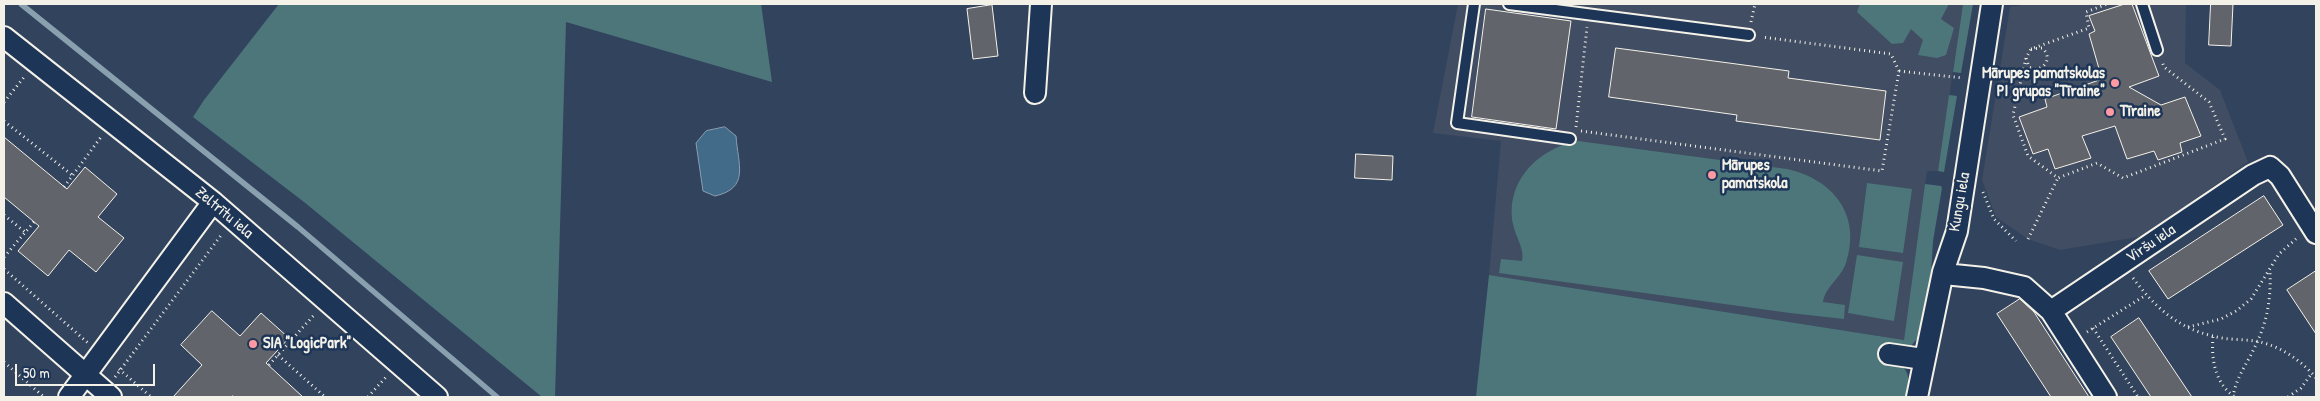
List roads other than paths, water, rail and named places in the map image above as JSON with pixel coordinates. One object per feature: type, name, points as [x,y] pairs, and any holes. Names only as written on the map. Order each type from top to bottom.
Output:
[{"type":"street","points":[[1035,93],[1041,4]]},
{"type":"street","name":"Kungu iela","points":[[1917,397],[1923,359],[1943,272],[1957,231],[1992,4]]},
{"type":"street","name":"Zeltrītu iela","points":[[4,37],[213,202],[437,397]]},
{"type":"street","name":"Viršu iela","points":[[2051,311],[2253,175],[2270,167],[2280,176],[2314,230]]},
{"type":"street","points":[[69,397],[213,202]]},
{"type":"street","points":[[1943,272],[1984,278],[2024,287],[2051,311],[2106,397]]},
{"type":"street","points":[[4,303],[108,394]]},
{"type":"street","points":[[1889,354],[1923,359]]},
{"type":"lane","points":[[1474,4],[1457,122],[1570,140]]},
{"type":"lane","points":[[1509,4],[1749,35]]},
{"type":"lane","points":[[2142,4],[2157,50]]},
{"type":"waterway","points":[[21,4],[298,227],[497,397]]},
{"type":"place","name":"Mārupes pamatskolas PI grupas \"Tīraine\"","points":[[2115,83]]},
{"type":"place","name":"Tīraine","points":[[2110,112]]},
{"type":"place","name":"Mārupes pamatskola","points":[[1712,175]]},
{"type":"place","name":"SIA \"LogicPark\"","points":[[253,344]]}]
